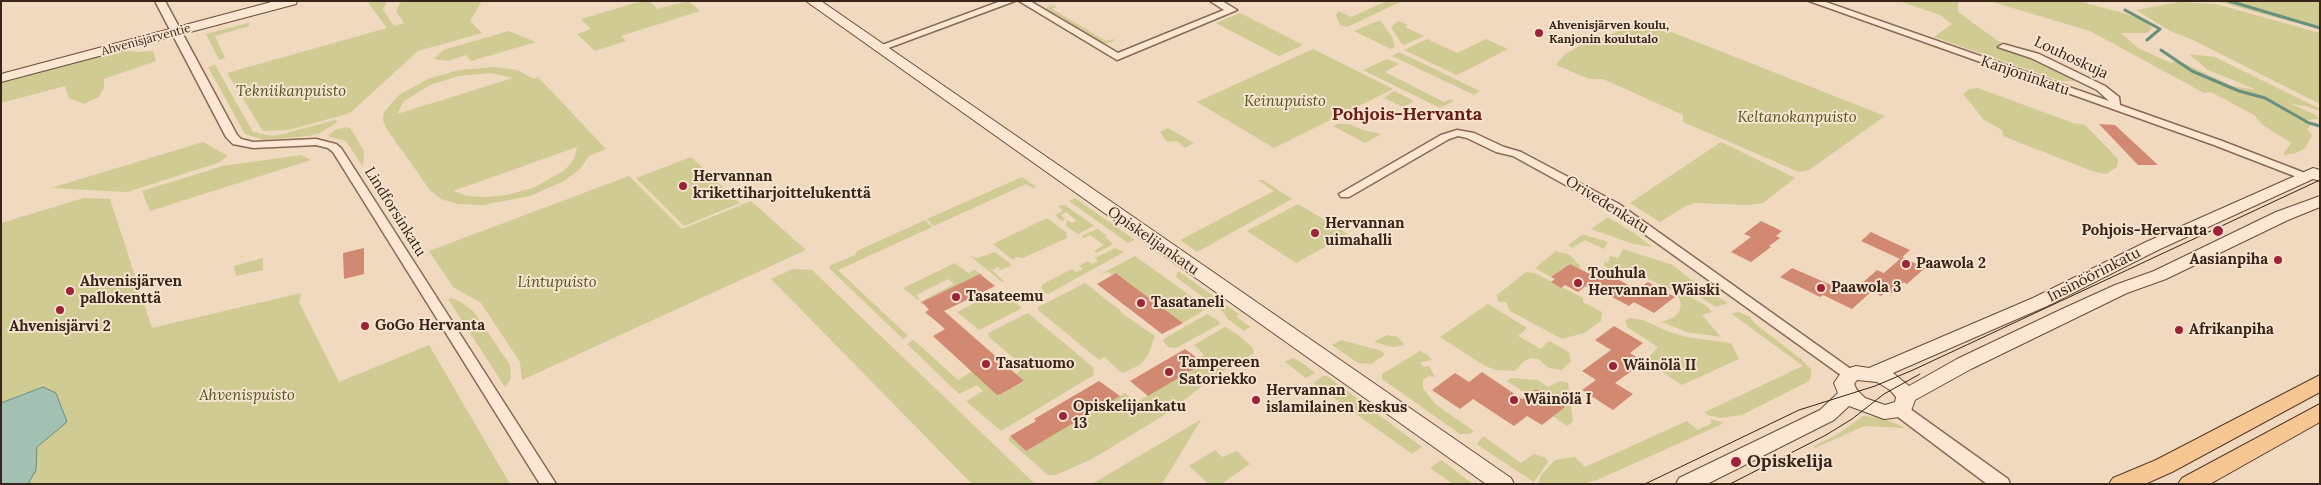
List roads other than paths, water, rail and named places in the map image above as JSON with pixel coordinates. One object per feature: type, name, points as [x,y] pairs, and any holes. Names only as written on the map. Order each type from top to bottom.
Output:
[{"type":"main road","name":"Ahvenisjärventie","points":[[1,78],[291,1]]},
{"type":"main road","name":"Opiskelijankatu","points":[[812,1],[1499,482]]},
{"type":"main road","name":"Insinöörinkatu","points":[[1873,374],[2031,306],[2099,274],[2152,246],[2315,177]]},
{"type":"main road","name":"Insinöörinkatu","points":[[1903,403],[1964,364],[2067,314],[2120,289],[2160,275],[2282,216],[2320,201]]},
{"type":"main road","points":[[1688,484],[1827,415],[1873,374],[1897,385],[1903,403],[1884,412],[1854,392]]},
{"type":"main road","points":[[2121,484],[2164,466],[2320,382]]},
{"type":"main road","points":[[2190,484],[2320,412]]},
{"type":"street","points":[[160,1],[176,32]]},
{"type":"street","points":[[879,48],[1011,1]]},
{"type":"street","points":[[1022,1],[1118,57],[1232,10],[1214,1]]},
{"type":"street","name":"Kanjoninkatu","points":[[1813,1],[2315,177]]},
{"type":"street","name":"Lindforsinkatu","points":[[176,32],[232,137],[237,142],[253,145],[316,142],[332,146],[336,150],[548,484]]},
{"type":"street","name":"Louhoskuja","points":[[2003,47],[2055,64],[2101,88],[2115,99],[2114,107]]},
{"type":"street","name":"Orivedenkatu","points":[[1345,194],[1446,137],[1457,133],[1470,134],[1500,150],[1517,154],[1616,206],[1854,392]]},
{"type":"street","points":[[1903,403],[2002,484]]},
{"type":"waterway","points":[[2229,1],[2320,28]]},
{"type":"waterway","points":[[2125,10],[2160,29],[2147,40]]},
{"type":"waterway","points":[[2161,50],[2192,71],[2239,91],[2265,98],[2309,123],[2320,126]]},
{"type":"tram line","points":[[1645,484],[1799,410],[1875,386],[1913,370],[2320,180]]},
{"type":"tram line","points":[[1730,484],[1826,435],[1852,419],[1884,394],[1920,374]]},
{"type":"place","name":"Ahvenisjärven koulu, Kanjonin koulutalo","points":[[1539,33]]},
{"type":"place","name":"Hervannan krikettiharjoittelukenttä","points":[[683,186]]},
{"type":"place","name":"Pohjois-Hervanta","points":[[2218,231]]},
{"type":"place","name":"Hervannan uimahalli","points":[[1315,233]]},
{"type":"place","name":"Aasianpiha","points":[[2278,260]]},
{"type":"place","name":"Paawola 2","points":[[1906,264]]},
{"type":"place","name":"Touhula Hervannan Wäiski","points":[[1578,283]]},
{"type":"place","name":"Paawola 3","points":[[1821,288]]},
{"type":"place","name":"Ahvenisjärven pallokenttä","points":[[70,291]]},
{"type":"place","name":"Tasateemu","points":[[956,297]]},
{"type":"place","name":"Tasataneli","points":[[1141,303]]},
{"type":"place","name":"Ahvenisjärvi 2","points":[[60,310]]},
{"type":"place","name":"GoGo Hervanta","points":[[365,326]]},
{"type":"place","name":"Afrikanpiha","points":[[2179,330]]},
{"type":"place","name":"Tasatuomo","points":[[986,364]]},
{"type":"place","name":"Wäinölä II","points":[[1613,366]]},
{"type":"place","name":"Tampereen Satoriekko","points":[[1169,372]]},
{"type":"place","name":"Hervannan islamilainen keskus","points":[[1256,400]]},
{"type":"place","name":"Wäinölä I","points":[[1514,400]]},
{"type":"place","name":"Opiskelijankatu 13","points":[[1063,416]]},
{"type":"place","name":"Opiskelija","points":[[1736,462]]},
{"type":"district","name":"Pohjois-Hervanta","points":[[1407,115]]},
{"type":"park label","name":"Tekniikanpuisto","points":[[291,92]]},
{"type":"park label","name":"Keinupuisto","points":[[1285,102]]},
{"type":"park label","name":"Keltanokanpuisto","points":[[1797,118]]},
{"type":"park label","name":"Lintupuisto","points":[[557,283]]},
{"type":"park label","name":"Ahvenispuisto","points":[[247,396]]}]
